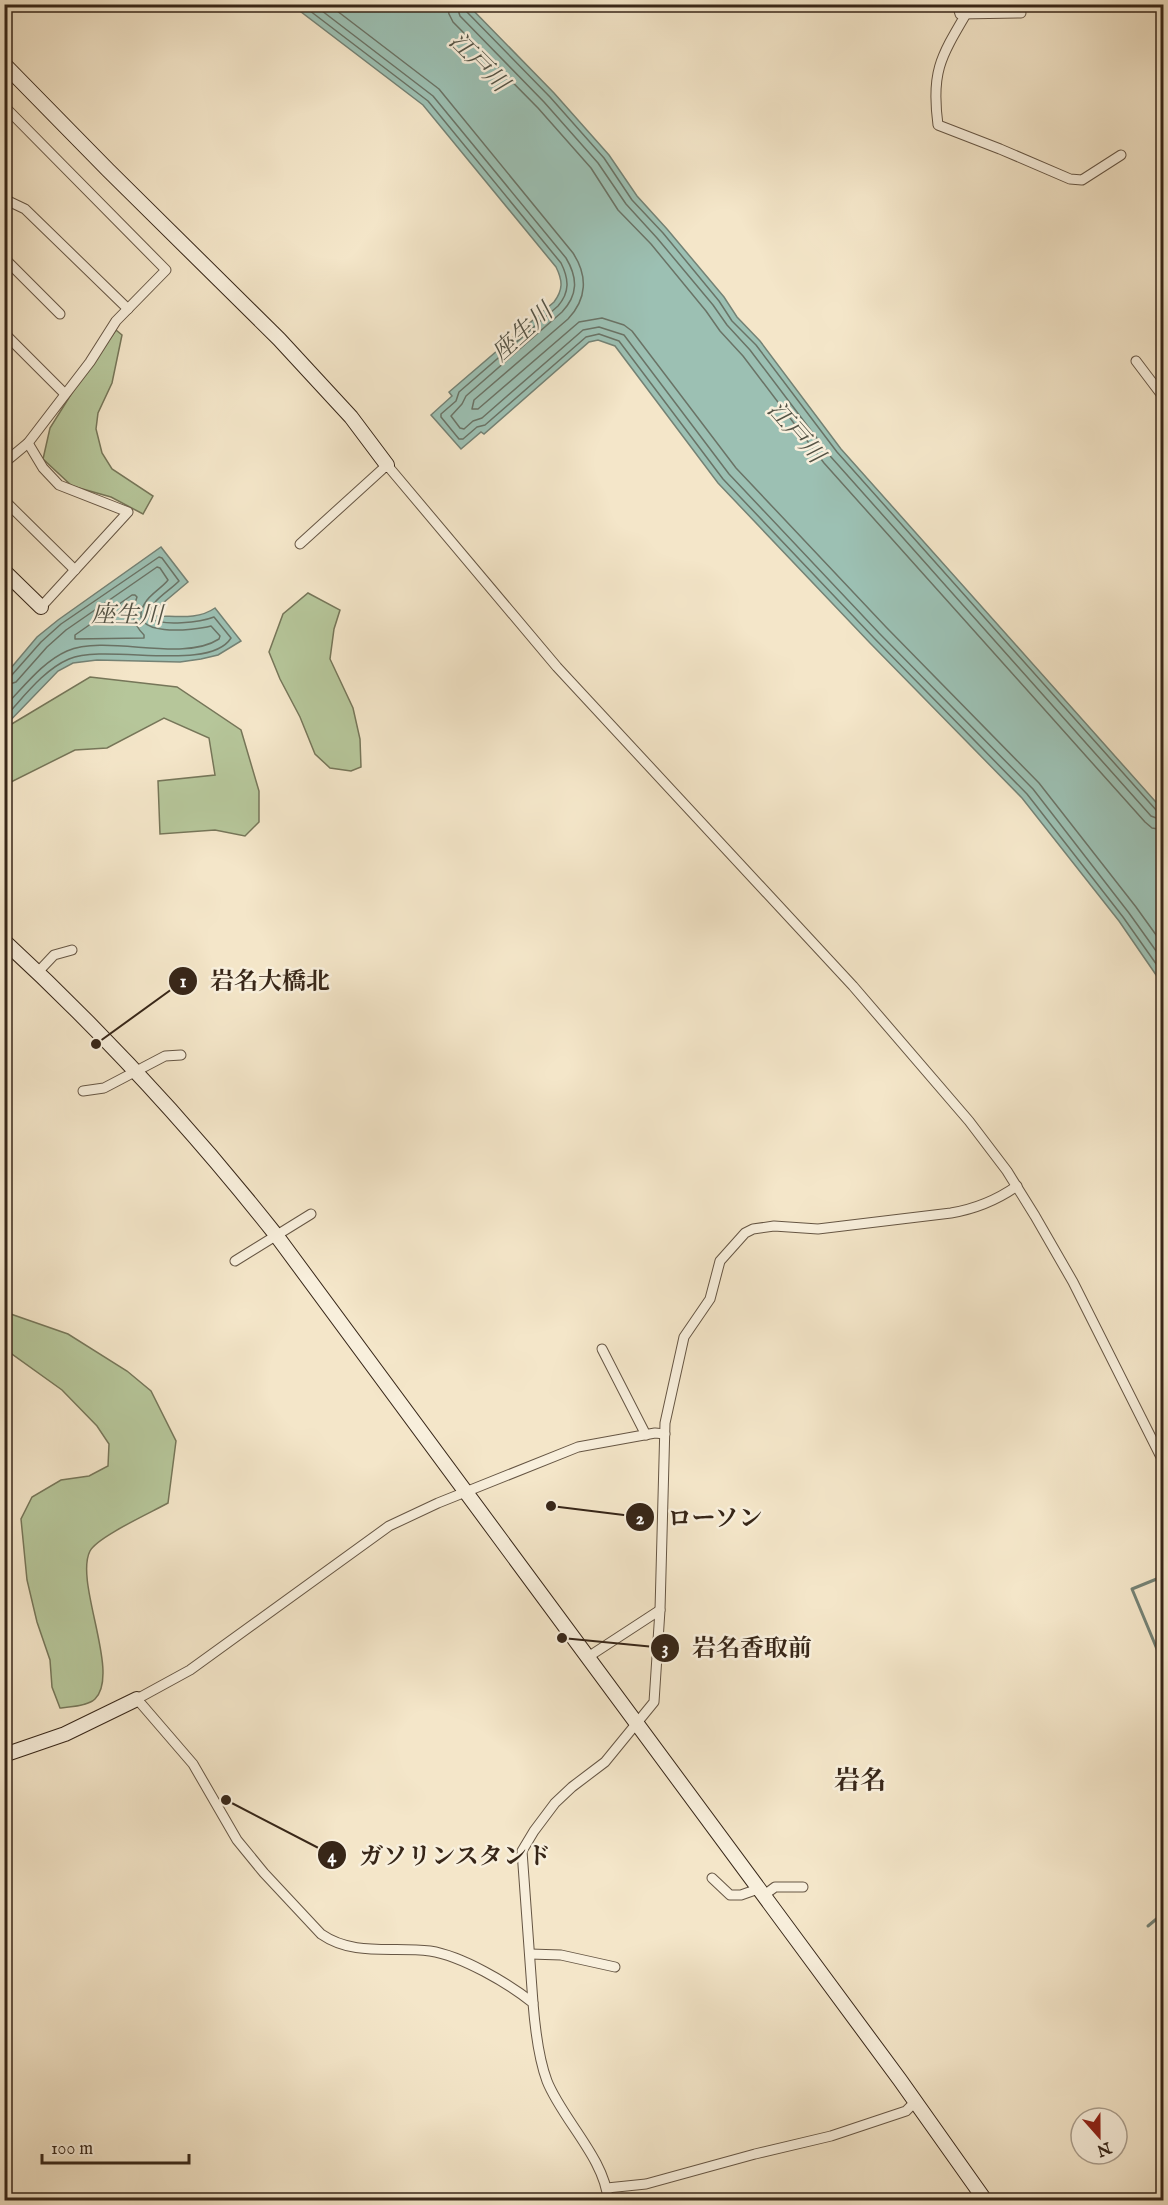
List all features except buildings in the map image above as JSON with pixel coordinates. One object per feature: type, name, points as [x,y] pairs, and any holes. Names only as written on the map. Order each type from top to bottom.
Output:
[{"type":"street","points":[[957,4],[960,14],[1021,13]]},
{"type":"street","points":[[966,14],[942,58],[935,88],[938,125],[1070,180],[1082,180],[1121,155]]},
{"type":"street","points":[[4,64],[279,339],[351,417],[387,465],[557,667],[853,986],[969,1121],[1017,1186],[1072,1282],[1164,1462]]},
{"type":"street","points":[[4,463],[28,444],[90,362],[116,321],[166,270],[6,110]]},
{"type":"street","points":[[930,126],[937,118]]},
{"type":"street","points":[[4,199],[25,209],[128,309]]},
{"type":"street","points":[[4,258],[60,314]]},
{"type":"street","points":[[4,333],[65,394]]},
{"type":"street","points":[[1136,361],[1164,398]]},
{"type":"street","points":[[4,571],[41,607],[128,512],[51,480],[28,444]]},
{"type":"street","points":[[300,544],[387,465]]},
{"type":"street","points":[[4,500],[75,570]]},
{"type":"street","points":[[5,942],[137,1070],[276,1234],[985,2200]]},
{"type":"street","points":[[38,972],[54,955],[72,950]]},
{"type":"street","points":[[83,1091],[104,1088],[165,1056],[181,1055]]},
{"type":"street","points":[[608,2200],[607,2188],[547,2081],[535,2029],[522,1851],[555,1803],[605,1762],[654,1702],[660,1610],[665,1423],[684,1337],[710,1299],[720,1262],[746,1233],[753,1229],[763,1227],[818,1229],[964,1211],[994,1200],[1017,1186]]},
{"type":"street","points":[[235,1261],[312,1214]]},
{"type":"street","points":[[602,1349],[646,1435]]},
{"type":"street","points":[[4,1755],[66,1734],[190,1670],[389,1526],[578,1447],[655,1433],[665,1434]]},
{"type":"street","points":[[588,1657],[660,1610]]},
{"type":"street","points":[[137,1699],[193,1764],[237,1840],[264,1873],[321,1934],[332,1942],[361,1949],[429,1951],[452,1957],[513,1988],[533,2003]]},
{"type":"street","points":[[712,1878],[730,1895],[760,1892],[785,1886],[803,1887]]},
{"type":"street","points":[[530,1954],[561,1955],[615,1967]]},
{"type":"street","points":[[607,2188],[646,2184],[831,2136],[906,2111],[915,2103]]},
{"type":"green space","points":[[116,330],[122,335],[112,383],[98,413],[96,429],[102,453],[112,469],[153,496],[143,514],[111,497],[72,486],[43,459],[50,428]]},
{"type":"green space","points":[[308,593],[340,610],[334,629],[330,659],[353,708],[360,739],[361,767],[351,771],[330,768],[315,754],[269,652],[283,614]]},
{"type":"green space","points":[[90,677],[177,687],[241,730],[259,791],[259,822],[245,836],[215,830],[160,834],[158,781],[215,775],[209,738],[164,718],[107,748],[75,750],[5,785],[5,728]]},
{"type":"green space","points":[[5,1312],[68,1334],[127,1371],[151,1391],[176,1441],[168,1503],[114,1532],[90,1551],[87,1565],[88,1584],[101,1649],[102,1687],[95,1699],[79,1706],[60,1708],[52,1687],[50,1660],[37,1622],[27,1580],[21,1519],[32,1497],[61,1480],[89,1476],[108,1466],[109,1444],[97,1426],[62,1390],[5,1349]]},
{"type":"water","points":[[292,5],[468,5],[554,93],[609,155],[637,196],[724,297],[737,317],[760,341],[841,449],[1163,810],[1163,985],[1119,921],[1022,798],[718,483],[615,346],[598,340],[589,342],[484,434],[481,432],[461,449],[431,415],[452,396],[449,392],[554,302],[560,289],[561,281],[558,272],[423,105]]},
{"type":"water","name":"座生川","points":[[161,547],[188,582],[156,609],[155,614],[157,616],[194,616],[215,608],[241,641],[218,655],[180,662],[97,660],[73,663],[58,671],[5,726],[5,675],[37,637]]},
{"type":"waterway","points":[[1164,1576],[1132,1589],[1164,1666]]},
{"type":"waterway","points":[[1148,1926],[1160,1916],[1164,1895]]},
{"type":"place","name":"岩名大橋北","points":[[96,1044]]},
{"type":"place","name":"ローソン","points":[[551,1506]]},
{"type":"place","name":"岩名香取前","points":[[562,1638]]},
{"type":"place","name":"ガソリンスタンド","points":[[226,1800]]},
{"type":"district","name":"岩名","points":[[860,1781]]},
{"type":"water label","name":"江戸川","points":[[478,63]]},
{"type":"water label","name":"江戸川","points":[[795,433]]}]
